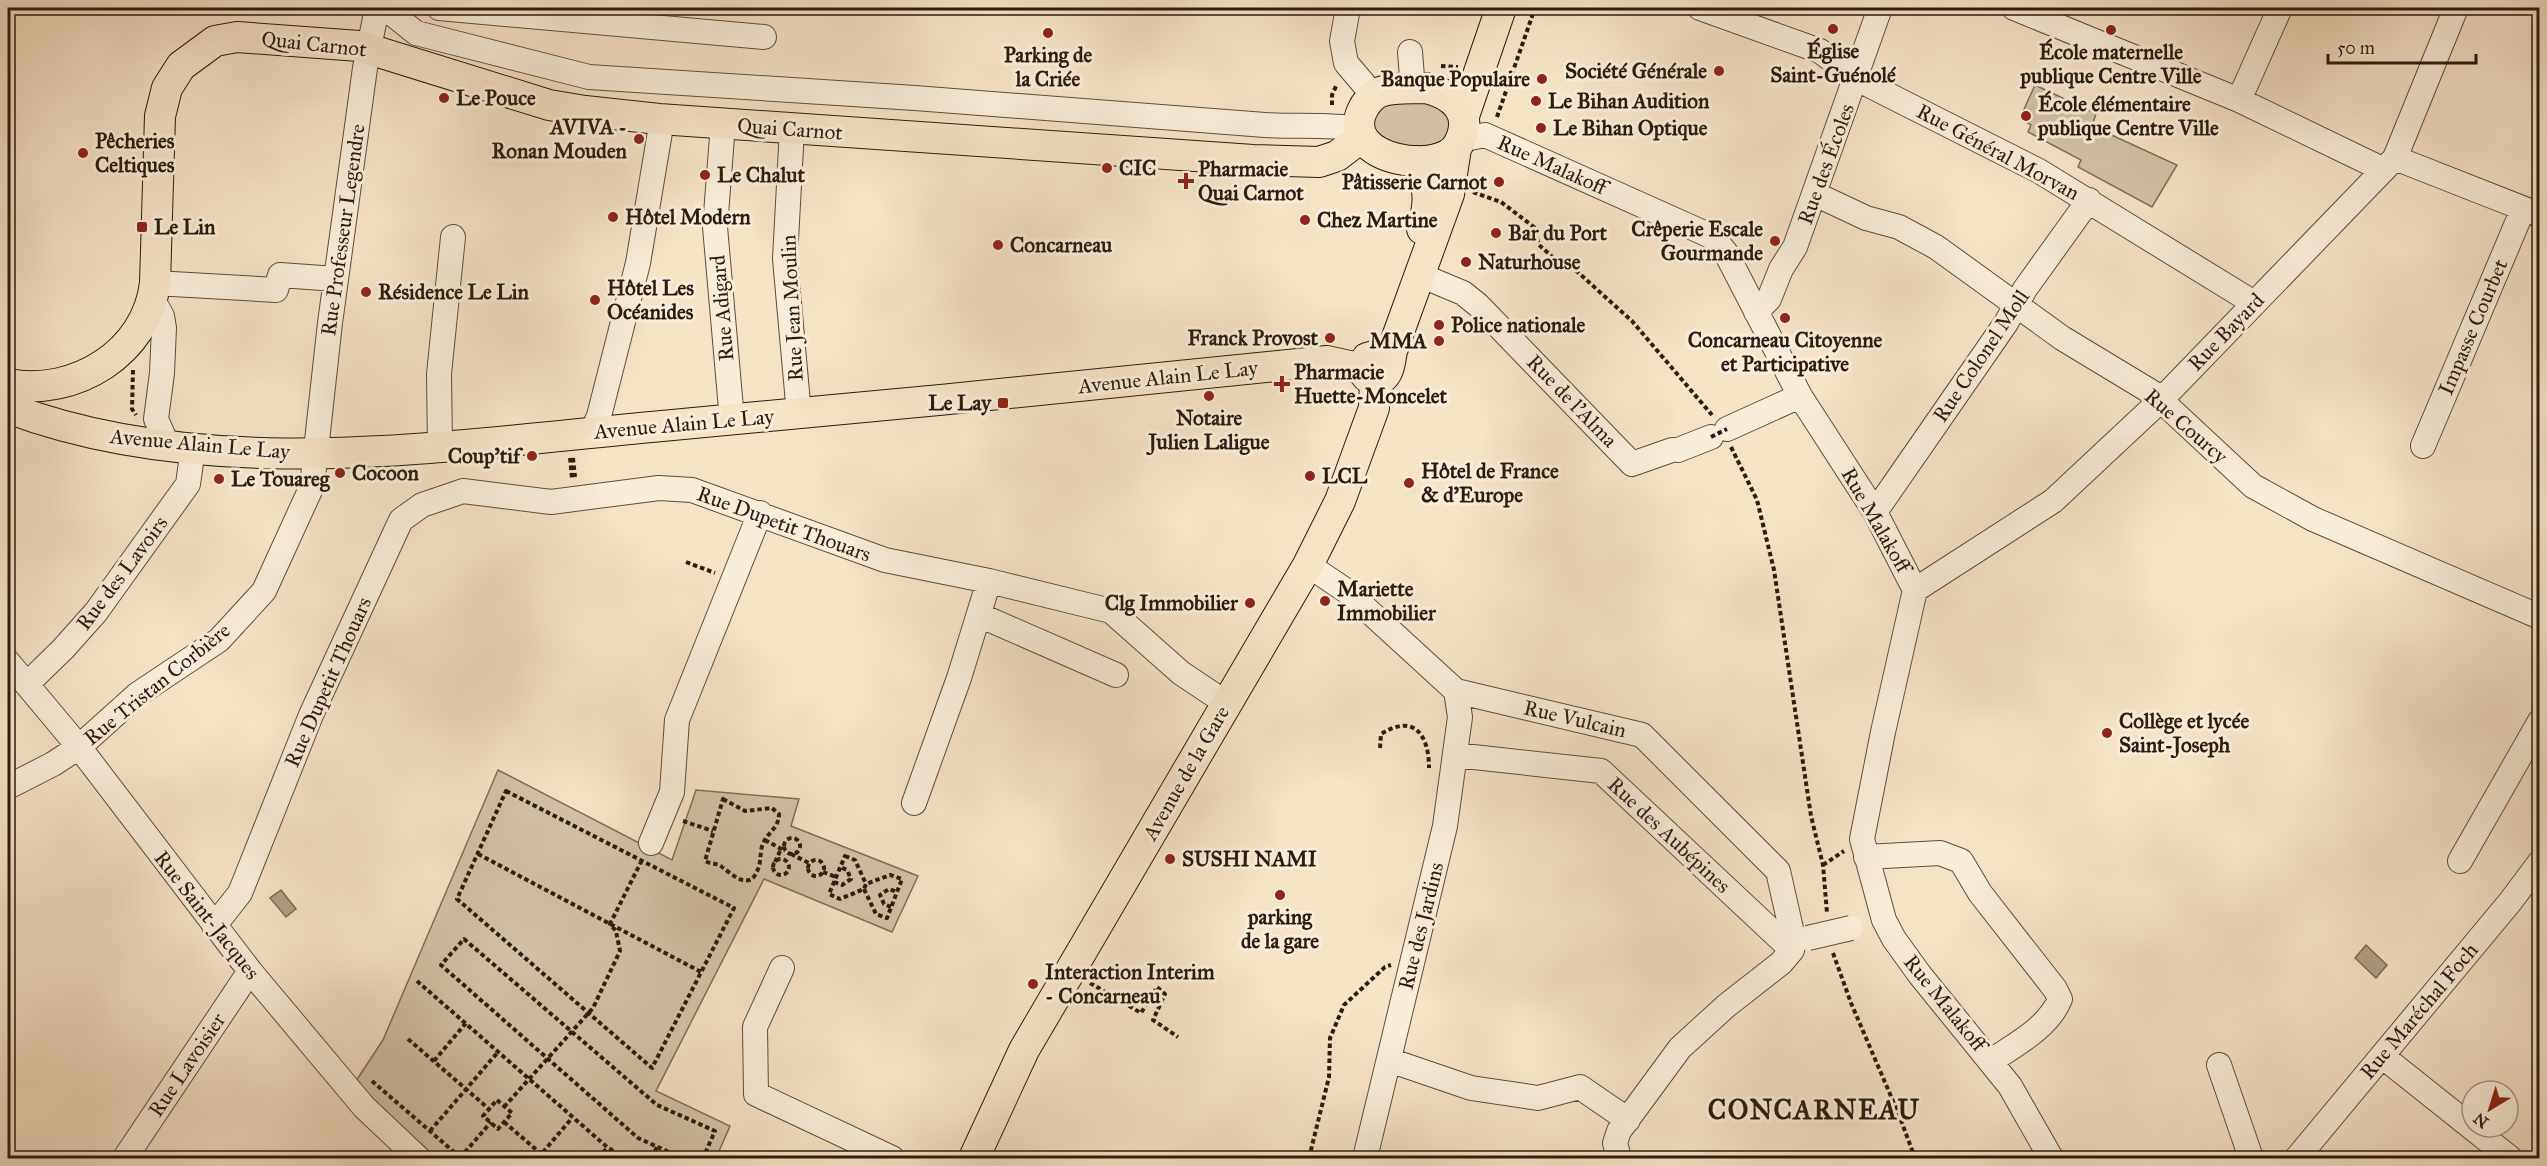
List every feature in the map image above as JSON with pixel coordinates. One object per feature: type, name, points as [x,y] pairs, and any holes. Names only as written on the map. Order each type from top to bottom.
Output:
[{"type":"main road","points":[[1460,135],[1453,100],[1444,93],[1426,88],[1380,92],[1364,107],[1359,117],[1360,133],[1370,147],[1380,153],[1403,160],[1431,175],[1460,135],[1501,8]]},
{"type":"main road","name":"Quai Carnot","points":[[154,291],[160,116],[167,88],[181,66],[203,48],[226,38],[369,48],[549,105],[659,119],[1253,160],[1319,162],[1337,156],[1360,133]]},
{"type":"main road","points":[[1444,93],[1482,62]]},
{"type":"main road","name":"Avenue de la Gare","points":[[1375,368],[1392,351],[1420,275],[1431,175]]},
{"type":"main road","name":"Avenue de la Gare","points":[[974,1158],[1024,1050],[1308,565],[1340,501],[1374,408],[1375,368],[1429,208],[1431,175]]},
{"type":"main road","points":[[8,384],[44,387],[71,381],[100,368],[123,347],[142,322],[154,291]]},
{"type":"main road","name":"Avenue Alain Le Lay","points":[[8,408],[82,432],[316,453],[440,447],[1327,361],[1375,368]]},
{"type":"street","name":"Rue Professeur Legendre","points":[[316,453],[336,279],[369,48],[377,8]]},
{"type":"street","points":[[385,8],[416,33],[589,77],[915,98],[1265,125],[1300,127],[1333,125],[1360,133]]},
{"type":"street","points":[[439,8],[764,37]]},
{"type":"street","points":[[1348,8],[1342,41],[1346,63],[1374,96]]},
{"type":"street","name":"Rue des Écoles","points":[[1756,312],[1769,299],[1781,269],[1795,247],[1857,79],[1880,8]]},
{"type":"street","points":[[2014,8],[2389,164],[2531,212]]},
{"type":"street","points":[[2239,100],[2280,8]]},
{"type":"street","name":"Rue Bayard","points":[[1915,590],[2053,501],[2161,400],[2389,164],[2456,8]]},
{"type":"street","name":"Rue Général Morvan","points":[[1714,10],[1820,51],[1857,79],[2039,171],[2089,200],[2254,303]]},
{"type":"street","points":[[1410,52],[1413,89]]},
{"type":"street","points":[[909,136],[915,98]]},
{"type":"street","points":[[577,434],[599,416],[638,263],[660,132],[659,119]]},
{"type":"street","name":"Rue Adigard","points":[[723,124],[715,227],[732,420]]},
{"type":"street","name":"Rue Jean Moulin","points":[[792,129],[785,259],[799,414]]},
{"type":"street","name":"Rue Malakoff","points":[[1460,135],[1485,135],[1713,237],[1726,253],[1800,396],[1875,512],[1915,590],[1862,839],[1884,920],[1894,939],[1920,975],[2010,1086],[2051,1158]]},
{"type":"street","name":"Rue Courcy","points":[[1815,194],[1866,218],[1915,234],[2018,304],[2070,343],[2161,400],[2253,486],[2313,519],[2540,617]]},
{"type":"street","name":"Rue Colonel Moll","points":[[1875,512],[2018,304],[2025,289],[2089,200]]},
{"type":"street","name":"Impasse Courbet","points":[[2423,446],[2531,212]]},
{"type":"street","points":[[440,447],[439,374],[453,237]]},
{"type":"street","points":[[154,291],[276,290],[280,275],[336,279]]},
{"type":"street","name":"Rue de l'Alma","points":[[1420,275],[1463,293],[1478,305],[1632,464],[1719,433],[1800,396]]},
{"type":"street","name":"Quai Carnot","points":[[154,291],[164,328],[162,373],[156,407],[172,440]]},
{"type":"street","name":"Rue des Lavoirs","points":[[27,684],[96,612],[188,484],[172,440]]},
{"type":"street","name":"Rue Tristan Corbière","points":[[8,787],[53,764],[79,747],[138,694],[219,640],[264,591],[312,486],[316,453]]},
{"type":"street","name":"Rue Dupetit Thouars","points":[[214,926],[240,893],[311,715],[401,520],[422,505],[463,491],[551,502],[659,488],[692,490],[885,560],[989,581],[1111,611],[1181,673],[1226,703]]},
{"type":"street","points":[[646,852],[672,792],[677,720],[760,513]]},
{"type":"street","name":"Rue Vulcain","points":[[1308,565],[1348,592],[1456,691],[1642,735],[1778,871],[1798,943]]},
{"type":"street","points":[[914,803],[959,678],[989,581]]},
{"type":"street","points":[[979,615],[1116,675]]},
{"type":"street","name":"Rue Saint-Jacques","points":[[8,662],[79,747],[250,971],[364,1107],[418,1158]]},
{"type":"street","name":"Rue des Jardins","points":[[1365,1158],[1445,826],[1460,717],[1456,691]]},
{"type":"street","points":[[2460,861],[2540,721]]},
{"type":"street","name":"Rue des Aubépines","points":[[1453,767],[1601,771],[1798,943]]},
{"type":"street","points":[[1866,857],[1940,853],[1961,861],[1980,893],[2055,988],[2060,999],[2043,1024],[1991,1061]]},
{"type":"street","name":"Rue Maréchal Foch","points":[[2297,1158],[2540,862]]},
{"type":"street","points":[[1619,1158],[1615,1143],[1619,1131],[1680,1048],[1726,1006],[1781,963],[1798,943],[1840,925],[1884,920]]},
{"type":"street","points":[[782,968],[755,1027],[756,1094],[892,1158]]},
{"type":"street","name":"Rue Lavoisier","points":[[125,1158],[250,971]]},
{"type":"street","points":[[2382,1056],[2510,1158]]},
{"type":"street","points":[[1389,1060],[1471,1088],[1538,1098],[1580,1087],[1628,1120]]},
{"type":"street","points":[[2219,1065],[2251,1158]]},
{"type":"path","points":[[1495,123],[1535,8]]},
{"type":"path","points":[[1431,175],[1501,202],[1534,228],[1539,245],[1557,261],[1572,267],[1632,321],[1718,422],[1757,500],[1774,570],[1811,816],[1840,925]]},
{"type":"path","points":[[123,347],[134,357],[132,409],[142,423],[172,440]]},
{"type":"path","points":[[575,499],[577,434]]},
{"type":"path","points":[[686,562],[733,579]]},
{"type":"path","points":[[1380,748],[1382,734],[1396,725],[1406,724],[1418,732],[1426,743],[1429,754],[1429,776],[1453,767]]},
{"type":"path","points":[[506,791],[646,852],[734,908],[652,1068],[457,899],[478,854],[506,791]]},
{"type":"path","points":[[723,800],[745,811],[772,808],[779,814],[779,821],[765,840],[758,870],[753,878],[739,880],[721,866],[705,861],[723,800]]},
{"type":"path","points":[[663,814],[713,831]]},
{"type":"path","points":[[790,838],[795,838],[799,842],[799,849],[794,854],[789,853],[784,844],[790,838]]},
{"type":"path","points":[[765,840],[809,863]]},
{"type":"path","points":[[775,862],[779,859],[787,861],[789,866],[787,873],[780,875],[775,873],[773,868],[775,862],[781,849]]},
{"type":"path","points":[[610,924],[646,852]]},
{"type":"path","points":[[478,854],[701,972]]},
{"type":"path","points":[[836,877],[829,894],[840,899],[865,887],[890,875],[902,879],[886,918],[876,914],[865,887],[855,860],[845,856],[836,877]]},
{"type":"path","points":[[809,863],[814,860],[821,862],[823,872]]},
{"type":"path","points":[[809,863],[808,868],[812,875],[820,875],[823,872]]},
{"type":"path","points":[[834,882],[842,885],[850,879],[847,870],[840,867]]},
{"type":"path","points":[[823,872],[836,877]]},
{"type":"path","points":[[891,907],[884,904],[880,895],[889,889],[897,891]]},
{"type":"path","points":[[504,1107],[588,1012],[620,951],[616,932],[610,924]]},
{"type":"path","points":[[682,1158],[638,1138],[441,965],[464,939],[657,1105],[715,1131],[703,1158]]},
{"type":"path","points":[[1832,944],[1833,955],[1851,1003],[1915,1158]]},
{"type":"path","points":[[1309,1158],[1329,1077],[1330,1038],[1344,1005],[1385,967],[1413,958]]},
{"type":"path","points":[[1071,971],[1141,1013],[1157,987],[1164,994],[1154,1020],[1178,1037]]},
{"type":"path","points":[[417,981],[607,1148],[625,1158]]},
{"type":"path","points":[[434,1061],[466,1023]]},
{"type":"path","points":[[408,1039],[489,1109]]},
{"type":"path","points":[[430,1131],[498,1052]]},
{"type":"path","points":[[370,1078],[460,1158],[491,1122]]},
{"type":"path","points":[[496,1100],[504,1107],[512,1113],[498,1129],[483,1116],[496,1100]]},
{"type":"path","points":[[540,1157],[572,1117]]},
{"type":"path","points":[[504,1122],[540,1157],[546,1158]]},
{"type":"path","points":[[652,1158],[657,1147]]},
{"type":"path","points":[[597,1158],[607,1148]]},
{"type":"shaded area","points":[[2035,85],[2096,114],[2092,126],[2177,165],[2152,207],[2078,167],[2081,160],[2028,132],[2031,125],[2020,118]]},
{"type":"shaded area","points":[[1437,101],[1446,107],[1453,132],[1433,148],[1395,147],[1372,136],[1373,113],[1383,104]]},
{"type":"shaded area","points":[[498,770],[672,860],[696,790],[799,799],[791,826],[918,876],[892,932],[764,879],[656,1091],[730,1126],[716,1158],[437,1158],[389,1117],[356,1081],[383,1040]]},
{"type":"shaded area","points":[[281,890],[296,909],[286,917],[270,898]]},
{"type":"shaded area","points":[[2366,945],[2387,965],[2376,978],[2355,958]]},
{"type":"place","name":"Église Saint-Guénolé","points":[[1833,29]]},
{"type":"place","name":"École maternelle publique Centre Ville","points":[[2111,30]]},
{"type":"place","name":"Parking de la Criée","points":[[1048,33]]},
{"type":"place","name":"Société Générale","points":[[1719,71]]},
{"type":"place","name":"Banque Populaire","points":[[1542,79]]},
{"type":"place","name":"Le Pouce","points":[[444,98]]},
{"type":"place","name":"Le Bihan Audition","points":[[1536,101]]},
{"type":"place","name":"École élémentaire publique Centre Ville","points":[[2026,116]]},
{"type":"place","name":"Le Bihan Optique","points":[[1541,128]]},
{"type":"place","name":"AVIVA - Ronan Mouden","points":[[639,139]]},
{"type":"place","name":"Pêcheries Celtiques","points":[[83,153]]},
{"type":"place","name":"CIC","points":[[1107,168]]},
{"type":"place","name":"Le Chalut","points":[[705,175]]},
{"type":"place","name":"Pharmacie Quai Carnot","points":[[1186,181]]},
{"type":"place","name":"Pâtisserie Carnot","points":[[1499,182]]},
{"type":"place","name":"Hôtel Modern","points":[[613,217]]},
{"type":"place","name":"Chez Martine","points":[[1305,220]]},
{"type":"place","name":"Le Lin","points":[[142,227]]},
{"type":"place","name":"Bar du Port","points":[[1496,233]]},
{"type":"place","name":"Crêperie Escale Gourmande","points":[[1775,241]]},
{"type":"place","name":"Concarneau","points":[[998,245]]},
{"type":"place","name":"Naturhouse","points":[[1466,262]]},
{"type":"place","name":"Résidence Le Lin","points":[[366,292]]},
{"type":"place","name":"Hôtel Les Océanides","points":[[595,300]]},
{"type":"place","name":"Concarneau Citoyenne et Participative","points":[[1785,318]]},
{"type":"place","name":"Police nationale","points":[[1439,325]]},
{"type":"place","name":"Franck Provost","points":[[1330,338]]},
{"type":"place","name":"MMA","points":[[1439,341]]},
{"type":"place","name":"Pharmacie Huette-Moncelet","points":[[1282,384]]},
{"type":"place","name":"Notaire Julien Laligue","points":[[1209,396]]},
{"type":"place","name":"Le Lay","points":[[1003,403]]},
{"type":"place","name":"Coup'tif","points":[[532,456]]},
{"type":"place","name":"Cocoon","points":[[340,473]]},
{"type":"place","name":"LCL","points":[[1310,476]]},
{"type":"place","name":"Le Touareg","points":[[219,479]]},
{"type":"place","name":"Hôtel de France & d'Europe","points":[[1409,483]]},
{"type":"place","name":"Mariette Immobilier","points":[[1325,601]]},
{"type":"place","name":"Clg Immobilier","points":[[1250,603]]},
{"type":"place","name":"Collège et lycée Saint-Joseph","points":[[2107,733]]},
{"type":"place","name":"SUSHI NAMI","points":[[1170,859]]},
{"type":"place","name":"parking de la gare","points":[[1280,895]]},
{"type":"place","name":"Interaction Interim - Concarneau","points":[[1033,984]]},
{"type":"district","name":"CONCARNEAU","points":[[1814,1109]]}]
